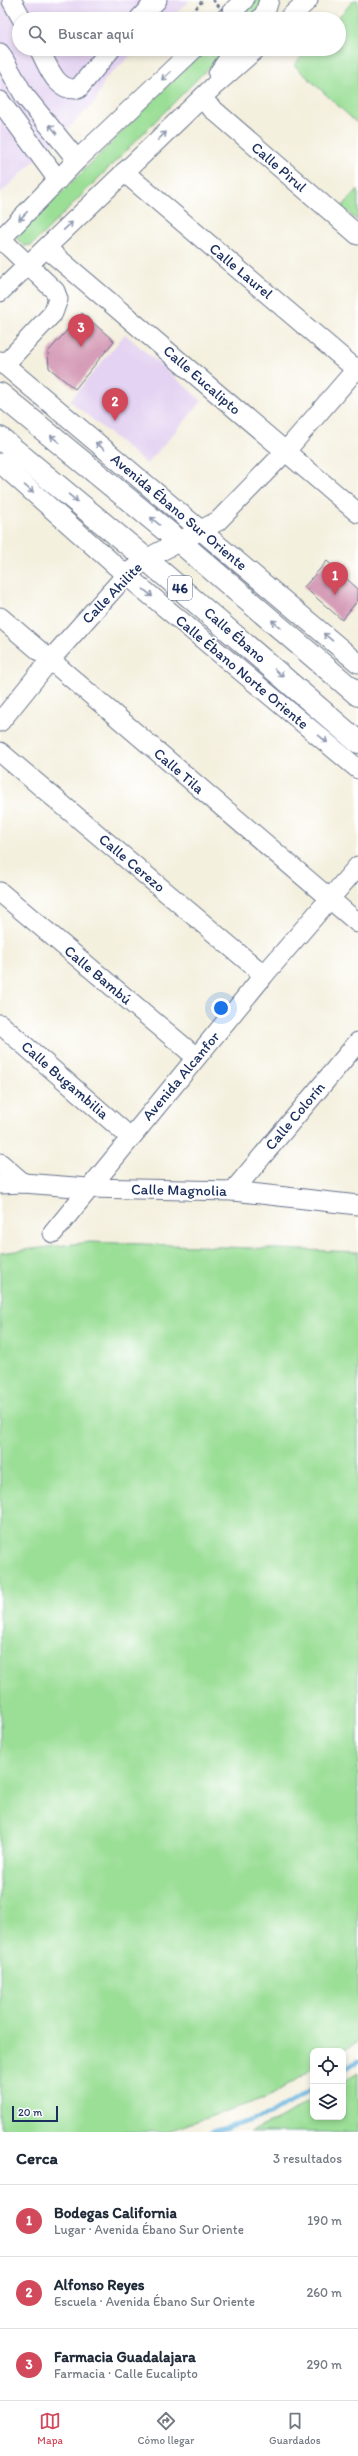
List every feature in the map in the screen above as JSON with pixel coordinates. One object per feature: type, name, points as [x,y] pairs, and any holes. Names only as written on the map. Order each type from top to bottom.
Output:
[{"type":"main road","name":"46","points":[[0,394],[180,542],[358,696]]},
{"type":"main road","name":"Calle Ébano","points":[[0,438],[146,559],[358,742]]},
{"type":"street","points":[[147,12],[158,0]]},
{"type":"street","points":[[232,12],[244,0]]},
{"type":"street","points":[[265,12],[269,0]]},
{"type":"street","points":[[295,12],[308,0]]},
{"type":"street","points":[[9,3],[16,12]]},
{"type":"street","points":[[0,53],[24,95],[77,160]]},
{"type":"street","points":[[43,56],[60,85],[68,90],[78,89],[105,56]]},
{"type":"street","points":[[2,363],[57,307],[58,298],[55,291],[0,239],[77,160],[187,56]]},
{"type":"street","points":[[215,85],[220,70],[230,56]]},
{"type":"street","points":[[0,292],[201,98],[248,56]]},
{"type":"street","name":"Calle Pirul","points":[[201,98],[358,235]]},
{"type":"street","points":[[0,101],[58,180]]},
{"type":"street","name":"Calle Laurel","points":[[124,172],[357,369]]},
{"type":"street","name":"Calle Eucalipto","points":[[46,248],[285,452],[358,512]]},
{"type":"street","name":"Avenida Ébano Sur Oriente","points":[[2,363],[358,663]]},
{"type":"street","name":"Calle Ahilite","points":[[0,722],[50,660],[126,575],[146,559],[203,531],[228,512],[285,452],[357,369]]},
{"type":"street","name":"Calle Ébano Norte Oriente","points":[[0,463],[126,575],[358,769]]},
{"type":"street","name":"Calle Tila","points":[[0,617],[358,923]]},
{"type":"street","name":"Calle Cerezo","points":[[0,752],[264,975]]},
{"type":"street","name":"Avenida Alcanfor","points":[[53,1233],[88,1188],[264,975],[358,866]]},
{"type":"street","name":"Calle Bambú","points":[[0,892],[196,1057]]},
{"type":"street","name":"Calle Bugambilia","points":[[0,1024],[130,1137]]},
{"type":"street","name":"Calle Colorín","points":[[233,1191],[358,1042]]},
{"type":"street","points":[[0,1163],[23,1183]]},
{"type":"street","name":"Calle Magnolia","points":[[0,1184],[23,1183],[88,1188],[233,1191],[358,1205]]},
{"type":"path","points":[[193,12],[204,0]]},
{"type":"path","points":[[213,0],[224,12]]},
{"type":"shaded area","points":[[0,0],[190,0],[177,12],[12,12],[12,56],[130,56],[105,79],[95,102],[0,194]]},
{"type":"shaded area","points":[[125,334],[202,401],[147,464],[70,401]]},
{"type":"green space","points":[[254,0],[263,0],[257,12],[242,12]]},
{"type":"green space","points":[[354,0],[358,0],[358,124],[294,65],[302,56],[346,56],[346,12],[343,12]]},
{"type":"green space","points":[[198,56],[220,56],[32,245],[24,246],[16,238]]},
{"type":"green space","points":[[358,189],[358,221],[342,207]]},
{"type":"green space","points":[[90,1242],[358,1252],[358,2041],[346,2048],[310,2048],[310,2071],[268,2097],[165,2132],[0,2132],[0,1253]]},
{"type":"green space","points":[[358,2072],[358,2132],[250,2132],[276,2121],[310,2101],[310,2120],[346,2120],[346,2079]]},
{"type":"building","points":[[82,313],[114,341],[75,389],[49,368],[48,352]]},
{"type":"building","points":[[327,561],[358,589],[358,600],[342,620],[304,587]]},
{"type":"waterway","points":[[346,2068],[358,2061]]},
{"type":"waterway","points":[[212,2132],[269,2115],[310,2090]]},
{"type":"place","name":"Farmacia Guadalajara","points":[[81,347]]},
{"type":"place","name":"Alfonso Reyes","points":[[115,421]]},
{"type":"place","name":"Bodegas California","points":[[335,595]]}]
